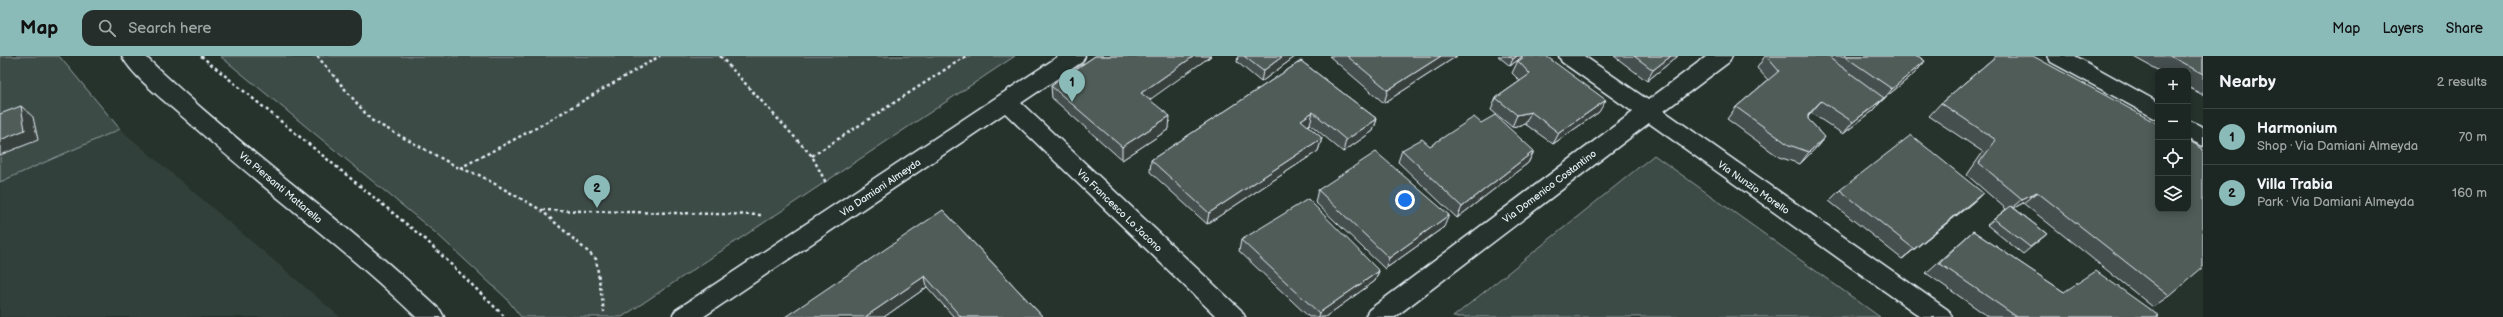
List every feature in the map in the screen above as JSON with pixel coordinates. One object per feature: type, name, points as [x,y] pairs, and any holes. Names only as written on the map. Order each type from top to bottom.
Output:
[{"type":"street","name":"Via Piersanti Mattarella","points":[[132,56],[194,114],[358,250],[432,317]]},
{"type":"street","name":"Via Damiani Almeyda","points":[[684,317],[1075,56]]},
{"type":"street","name":"Via Nunzio Morello","points":[[1568,56],[1940,317]]},
{"type":"street","name":"Via Domenico Costantino","points":[[1377,317],[1722,56]]},
{"type":"street","points":[[2058,56],[2155,110]]},
{"type":"street","name":"Via Francesco Lo Jacono","points":[[1007,102],[1233,317]]},
{"type":"street","points":[[2191,131],[2203,137]]},
{"type":"path","points":[[201,56],[426,240],[505,317]]},
{"type":"path","points":[[317,56],[371,120],[459,168],[479,175],[541,210],[596,259],[604,312]]},
{"type":"path","points":[[459,168],[536,128],[660,56]]},
{"type":"path","points":[[720,56],[812,156],[826,183]]},
{"type":"path","points":[[812,156],[966,56]]},
{"type":"path","points":[[541,210],[762,214]]},
{"type":"shaded area","points":[[0,56],[59,56],[120,129],[0,182]]},
{"type":"shaded area","points":[[220,56],[1015,56],[622,317],[521,317],[506,298],[437,234]]},
{"type":"shaded area","points":[[120,129],[340,317],[0,317],[0,182]]},
{"type":"shaded area","points":[[1654,155],[1880,317],[1453,317]]},
{"type":"building","points":[[1095,56],[1194,56],[1141,93],[1170,116],[1122,147],[1051,86]]},
{"type":"building","points":[[1244,56],[1283,56],[1263,71]]},
{"type":"building","points":[[1347,56],[1441,56],[1388,90]]},
{"type":"building","points":[[1509,56],[1517,56],[1513,59]]},
{"type":"building","points":[[1526,56],[1546,56],[1606,100],[1559,133],[1531,112],[1517,115],[1496,98],[1530,74],[1518,61]]},
{"type":"building","points":[[1634,56],[1671,56],[1653,70]]},
{"type":"building","points":[[1766,56],[1833,56],[1831,59],[1884,98],[1853,122],[1821,101],[1808,115],[1808,119],[1825,137],[1809,152],[1789,145],[1736,107],[1779,71]]},
{"type":"building","points":[[1844,56],[1918,56],[1925,61],[1892,89]]},
{"type":"building","points":[[1996,56],[2033,56],[2155,122],[2155,212],[2191,212],[2191,142],[2203,149],[2203,267],[2169,296],[2037,192],[2022,199],[1979,163],[1996,140],[1941,103]]},
{"type":"building","points":[[2170,56],[2203,56],[2203,74]]},
{"type":"building","points":[[1301,61],[1377,119],[1346,140],[1313,112],[1301,120],[1322,138],[1209,213],[1151,160]]},
{"type":"building","points":[[21,106],[25,130],[0,140],[0,114]]},
{"type":"building","points":[[1495,115],[1534,151],[1462,207],[1402,150],[1422,139],[1430,146],[1474,117],[1481,123]]},
{"type":"building","points":[[1911,135],[1983,193],[1914,249],[1840,190]]},
{"type":"building","points":[[1376,152],[1449,215],[1389,258],[1318,190]]},
{"type":"building","points":[[1308,199],[1379,271],[1319,313],[1241,240]]},
{"type":"building","points":[[2011,206],[2047,234],[2030,247],[1994,219]]},
{"type":"building","points":[[943,210],[1043,317],[961,317],[925,276],[865,317],[785,317]]},
{"type":"building","points":[[1973,231],[2064,292],[2096,271],[2159,316],[2017,317],[1939,263]]},
{"type":"place","name":"Harmonium","points":[[1072,102]]},
{"type":"place","name":"Villa Trabia","points":[[597,208]]}]
